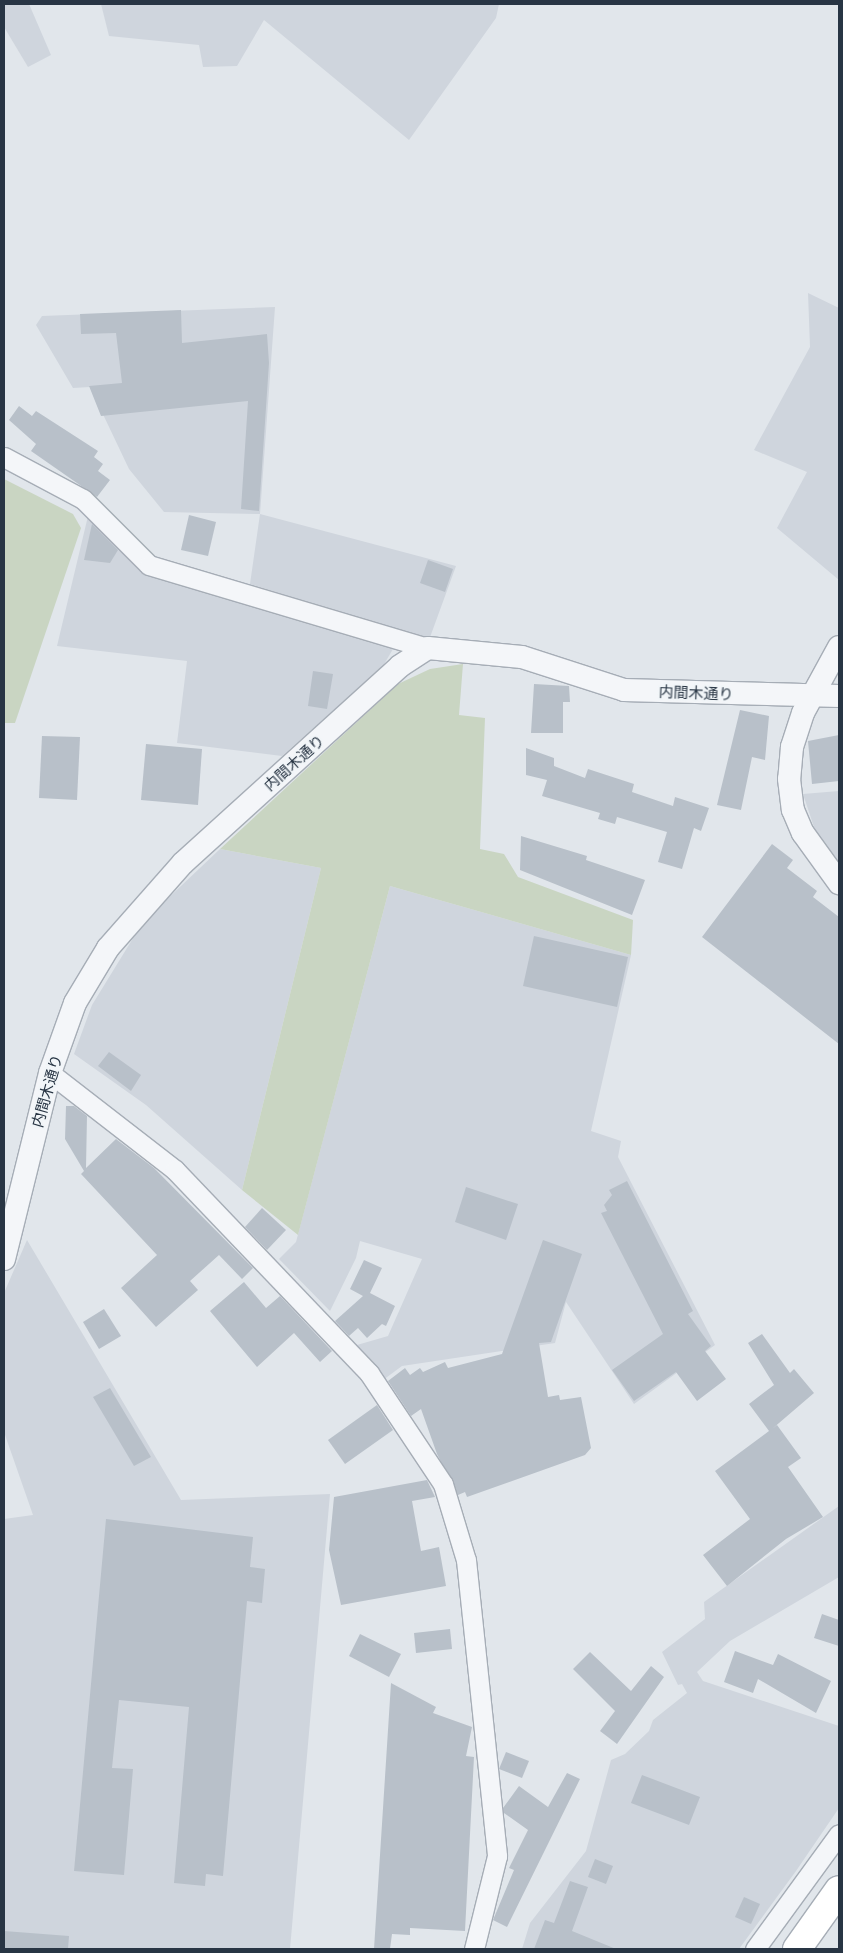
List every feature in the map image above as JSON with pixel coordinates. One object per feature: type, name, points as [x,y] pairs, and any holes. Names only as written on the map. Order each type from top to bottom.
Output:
[{"type":"highway","points":[[797,1949],[839,1890]]},
{"type":"street","points":[[4,457],[83,499],[149,565],[428,648]]},
{"type":"street","points":[[839,647],[809,697],[792,747],[791,800],[803,834],[839,884]]},
{"type":"street","name":"内間木通り","points":[[4,1259],[50,1073],[75,1003],[108,948],[177,870],[400,666],[428,648],[522,657],[624,690],[809,697],[839,696]]},
{"type":"street","points":[[50,1073],[175,1170],[370,1373],[443,1484],[466,1560],[497,1856],[474,1949]]},
{"type":"street","points":[[755,1949],[839,1834]]},
{"type":"shaded area","points":[[4,4],[29,4],[51,55],[28,67],[4,27]]},
{"type":"shaded area","points":[[101,4],[499,4],[496,18],[409,140],[264,20],[237,66],[203,67],[199,45],[109,36]]},
{"type":"shaded area","points":[[808,293],[839,308],[839,580],[777,528],[807,472],[754,450],[810,347]]},
{"type":"shaded area","points":[[275,307],[260,514],[164,512],[129,469],[90,387],[73,388],[36,325],[42,316]]},
{"type":"shaded area","points":[[260,514],[456,566],[429,640],[250,584]]},
{"type":"shaded area","points":[[88,516],[118,550],[140,565],[393,649],[383,666],[282,756],[177,743],[187,661],[57,646]]},
{"type":"shaded area","points":[[839,791],[839,864],[817,836],[803,794]]},
{"type":"shaded area","points":[[220,849],[321,868],[242,1190],[146,1105],[74,1054],[92,1005],[143,922]]},
{"type":"shaded area","points":[[390,886],[631,955],[591,1131],[621,1141],[618,1157],[715,1345],[634,1404],[566,1302],[555,1343],[402,1366],[383,1380],[357,1345],[388,1336],[422,1259],[360,1241],[356,1258],[330,1311],[279,1259],[296,1242]]},
{"type":"shaded area","points":[[27,1240],[181,1500],[330,1494],[290,1949],[4,1949],[4,1519],[33,1515],[4,1432],[4,1293]]},
{"type":"shaded area","points":[[839,1506],[839,1577],[730,1641],[697,1672],[703,1681],[839,1726],[839,1808],[796,1871],[739,1949],[522,1949],[530,1923],[586,1851],[611,1760],[625,1754],[649,1731],[653,1720],[687,1693],[682,1684],[678,1685],[662,1652],[705,1619],[704,1602]]},
{"type":"green space","points":[[4,479],[73,514],[81,528],[15,723],[4,723]]},
{"type":"green space","points":[[463,664],[459,715],[485,718],[480,849],[504,854],[518,877],[633,920],[631,955],[390,886],[298,1235],[242,1190],[321,868],[220,849],[398,684],[430,669]]},
{"type":"building","points":[[181,310],[182,343],[267,334],[269,363],[259,511],[241,509],[248,401],[101,416],[89,386],[122,383],[116,333],[81,334],[80,314]]},
{"type":"building","points":[[19,406],[32,416],[36,411],[98,451],[94,457],[103,464],[98,471],[110,480],[97,497],[31,451],[36,444],[9,420]]},
{"type":"building","points":[[189,515],[216,522],[208,556],[181,550]]},
{"type":"building","points":[[92,524],[118,550],[110,563],[84,560]]},
{"type":"building","points":[[428,560],[453,569],[445,592],[420,583]]},
{"type":"building","points":[[313,671],[333,674],[327,709],[308,706]]},
{"type":"building","points":[[534,684],[569,686],[570,702],[563,702],[563,733],[531,733]]},
{"type":"building","points":[[740,710],[769,716],[765,760],[752,757],[741,810],[717,805]]},
{"type":"building","points":[[839,735],[839,781],[812,784],[808,741]]},
{"type":"building","points":[[42,736],[80,737],[77,800],[39,798]]},
{"type":"building","points":[[146,744],[202,749],[198,805],[141,800]]},
{"type":"building","points":[[526,748],[554,758],[554,766],[585,778],[588,769],[634,784],[632,792],[673,806],[675,797],[709,808],[701,831],[694,828],[682,869],[658,862],[667,832],[617,817],[615,824],[598,819],[600,813],[542,796],[547,780],[526,775]]},
{"type":"building","points":[[521,836],[587,856],[586,860],[645,880],[632,915],[520,870]]},
{"type":"building","points":[[772,844],[793,860],[787,868],[817,891],[813,897],[839,917],[839,1044],[702,937]]},
{"type":"building","points":[[534,936],[628,957],[617,1007],[523,986]]},
{"type":"building","points":[[109,1052],[141,1075],[131,1091],[98,1066]]},
{"type":"building","points":[[66,1106],[74,1106],[87,1116],[86,1168],[116,1139],[154,1168],[253,1268],[242,1279],[219,1255],[190,1281],[198,1290],[156,1327],[121,1288],[157,1255],[81,1174],[84,1171],[65,1139]]},
{"type":"building","points":[[627,1181],[693,1311],[688,1314],[711,1346],[705,1351],[726,1379],[697,1401],[676,1372],[634,1401],[612,1370],[663,1334],[601,1213],[607,1211],[604,1205],[612,1195],[609,1190]]},
{"type":"building","points":[[466,1187],[518,1204],[506,1240],[455,1222]]},
{"type":"building","points":[[262,1208],[286,1230],[267,1250],[245,1227]]},
{"type":"building","points":[[543,1240],[582,1254],[551,1342],[539,1343],[548,1397],[559,1395],[560,1400],[581,1397],[591,1448],[585,1455],[467,1497],[465,1492],[458,1495],[437,1454],[421,1409],[411,1416],[388,1381],[405,1368],[410,1375],[420,1368],[423,1372],[445,1362],[448,1368],[502,1354]]},
{"type":"building","points":[[364,1260],[382,1268],[370,1293],[395,1306],[386,1326],[382,1324],[367,1338],[358,1328],[349,1336],[335,1321],[363,1296],[350,1289]]},
{"type":"building","points":[[244,1282],[266,1308],[280,1296],[332,1351],[320,1362],[294,1333],[257,1367],[210,1311]]},
{"type":"building","points":[[104,1309],[121,1336],[99,1349],[83,1322]]},
{"type":"building","points":[[762,1334],[790,1373],[794,1369],[814,1393],[772,1429],[777,1425],[801,1458],[788,1467],[823,1517],[786,1539],[727,1586],[703,1555],[750,1519],[715,1471],[769,1431],[749,1404],[774,1385],[748,1343]]},
{"type":"building","points":[[110,1388],[151,1457],[134,1466],[93,1397]]},
{"type":"building","points":[[377,1405],[393,1430],[345,1464],[328,1440]]},
{"type":"building","points":[[427,1480],[435,1497],[412,1501],[421,1551],[439,1547],[446,1586],[341,1605],[329,1550],[334,1497]]},
{"type":"building","points":[[106,1519],[253,1537],[250,1567],[265,1569],[262,1603],[247,1601],[223,1876],[206,1874],[205,1886],[174,1883],[189,1707],[119,1700],[112,1768],[133,1769],[124,1875],[74,1871]]},
{"type":"building","points":[[822,1614],[839,1620],[839,1646],[814,1638]]},
{"type":"building","points":[[450,1629],[452,1649],[416,1653],[414,1633]]},
{"type":"building","points":[[360,1634],[401,1654],[389,1677],[349,1656]]},
{"type":"building","points":[[735,1651],[773,1665],[778,1654],[831,1681],[816,1713],[758,1679],[753,1693],[724,1682]]},
{"type":"building","points":[[590,1652],[631,1691],[651,1666],[664,1677],[617,1744],[600,1731],[615,1711],[573,1669]]},
{"type":"building","points":[[391,1683],[436,1707],[433,1713],[472,1727],[466,1756],[474,1757],[465,1931],[410,1928],[410,1935],[392,1934],[390,1949],[374,1949]]},
{"type":"building","points":[[506,1752],[529,1761],[522,1778],[499,1769]]},
{"type":"building","points":[[567,1773],[580,1779],[507,1927],[493,1920],[514,1870],[509,1868],[528,1830],[504,1813],[503,1808],[519,1786],[548,1807]]},
{"type":"building","points":[[642,1775],[700,1797],[689,1825],[631,1803]]},
{"type":"building","points":[[595,1859],[613,1866],[606,1884],[588,1877]]},
{"type":"building","points":[[570,1881],[588,1887],[572,1931],[616,1949],[534,1949],[545,1920],[554,1923]]},
{"type":"building","points":[[744,1897],[760,1904],[751,1924],[735,1917]]},
{"type":"building","points":[[4,1931],[69,1936],[68,1949],[4,1949]]}]
